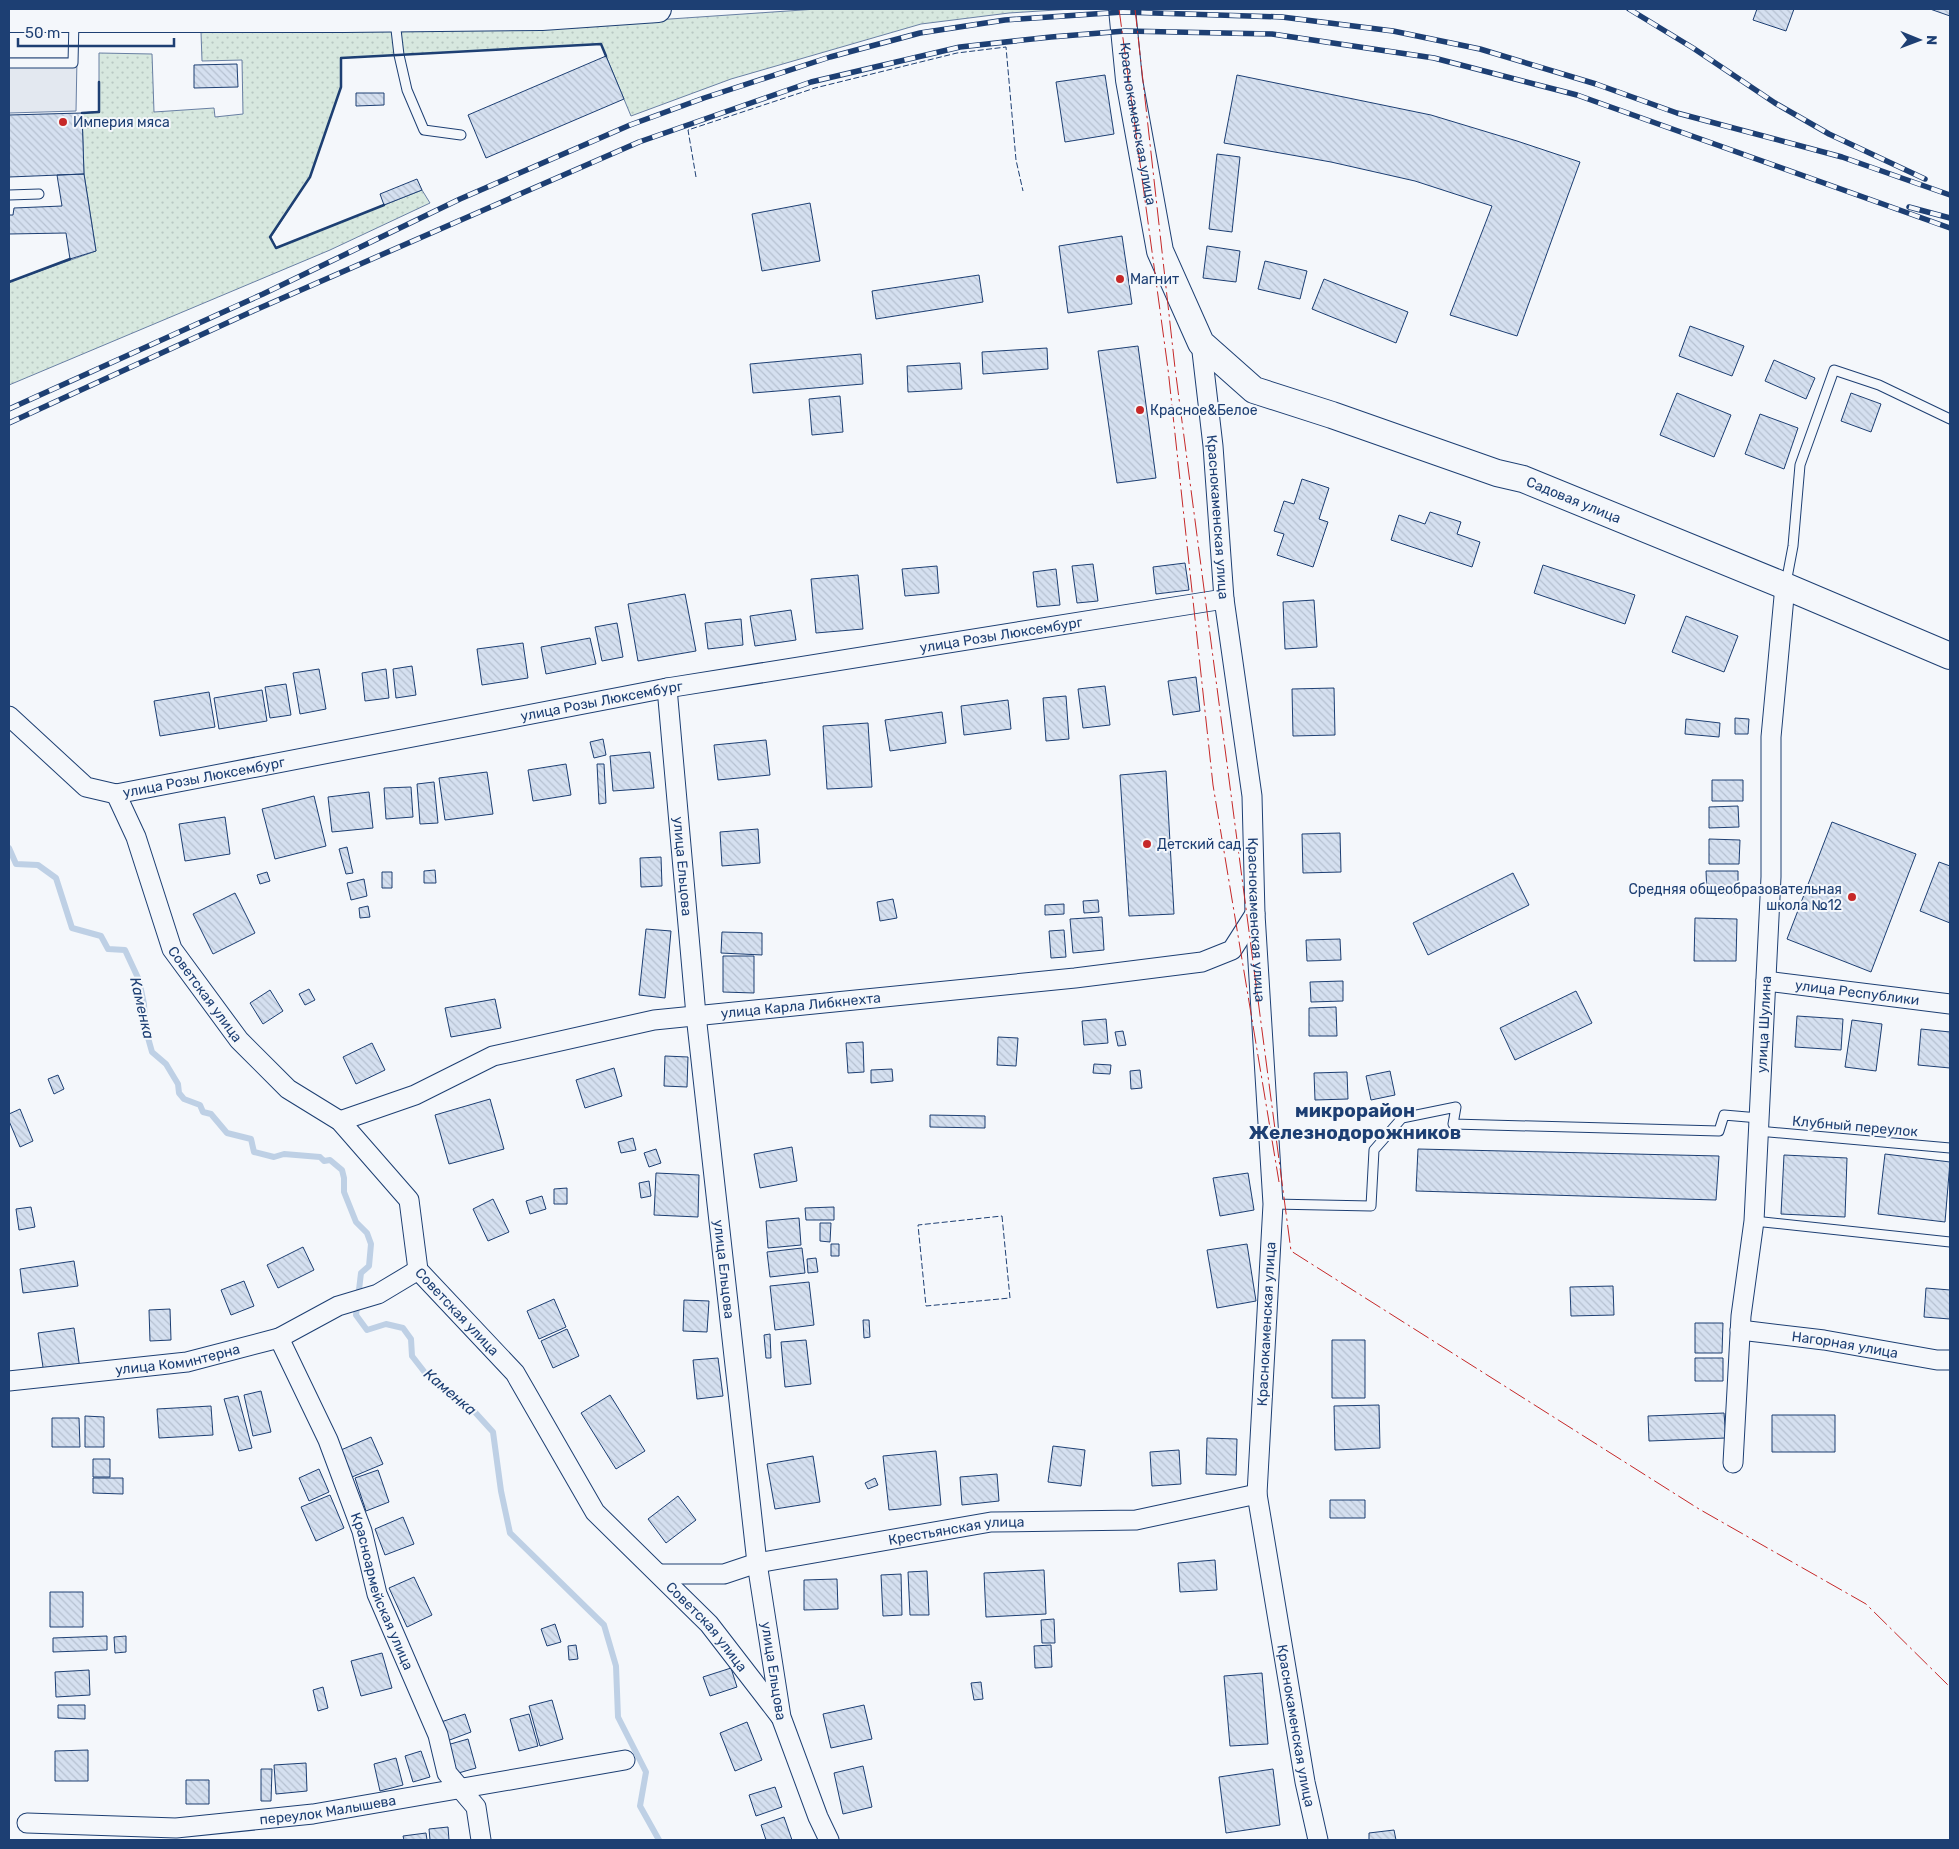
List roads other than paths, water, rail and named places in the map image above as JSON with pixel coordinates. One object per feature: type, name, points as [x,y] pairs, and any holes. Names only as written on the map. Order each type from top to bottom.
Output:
[{"type":"street","points":[[9,19],[74,19],[164,14],[345,14],[395,19],[542,16],[658,9]]},
{"type":"street","name":"Краснокаменская улица","points":[[1122,9],[1128,80],[1160,251],[1201,343],[1213,446],[1224,599],[1252,796],[1255,914],[1273,1204],[1256,1494],[1305,1782],[1318,1840]]},
{"type":"street","name":"Садовая улица","points":[[1201,343],[1254,390],[1332,415],[1497,473],[1523,479],[1950,656]]},
{"type":"street","name":"улица Шулина","points":[[1733,1464],[1740,1330],[1754,1221],[1771,877],[1771,737],[1785,586]]},
{"type":"street","name":"улица Розы Люксембург","points":[[9,716],[86,787],[116,794],[668,688],[1224,599]]},
{"type":"street","name":"улица Ельцова","points":[[668,688],[696,1015],[757,1563],[781,1717],[818,1817],[829,1840]]},
{"type":"street","name":"Советская улица","points":[[116,794],[136,837],[172,949],[246,1047],[288,1090],[340,1121],[409,1200],[418,1270],[515,1373],[595,1512],[709,1624],[781,1717]]},
{"type":"street","name":"улица Карла Либкнехта","points":[[340,1121],[416,1095],[493,1056],[654,1020],[1075,978],[1202,962],[1232,950],[1255,914]]},
{"type":"street","name":"улица Республики","points":[[1766,981],[1950,1004]]},
{"type":"street","name":"улица Коминтерна","points":[[9,1381],[187,1362],[279,1338],[338,1306],[378,1294],[418,1270]]},
{"type":"street","name":"Нагорная улица","points":[[1740,1330],[1824,1340],[1937,1360],[1950,1360]]},
{"type":"street","name":"Красноармейская улица","points":[[279,1338],[328,1440],[362,1531],[377,1594],[438,1735],[448,1773],[476,1807],[480,1840]]},
{"type":"street","name":"Крестьянская улица","points":[[659,1574],[724,1574],[757,1563],[991,1522],[1136,1520],[1256,1494]]},
{"type":"street","name":"переулок Малышева","points":[[28,1822],[176,1828],[313,1814],[625,1760]]},
{"type":"lane","points":[[9,62],[74,63],[74,19]]},
{"type":"lane","points":[[395,19],[399,55],[407,90],[424,130],[461,135]]},
{"type":"lane","points":[[9,195],[39,194]]},
{"type":"lane","points":[[1785,586],[1793,546],[1800,465],[1834,370],[1879,385],[1950,420]]},
{"type":"lane","name":"Клубный переулок","points":[[1273,1204],[1371,1206],[1374,1150],[1402,1118],[1456,1107],[1453,1124],[1719,1131],[1724,1115],[1759,1125],[1950,1148]]},
{"type":"lane","points":[[1754,1221],[1950,1242]]},
{"type":"waterway","name":"Каменка","points":[[9,848],[16,864],[38,865],[56,878],[72,928],[101,936],[108,949],[125,950],[139,980],[144,1004],[145,1027],[152,1052],[166,1064],[178,1084],[179,1093],[184,1099],[200,1105],[203,1112],[211,1114],[227,1133],[251,1139],[254,1152],[274,1157],[284,1154],[320,1157],[324,1161],[330,1160],[342,1170],[344,1192],[356,1222],[367,1233],[371,1244],[369,1266],[361,1273],[356,1315],[367,1330],[386,1324],[403,1328],[411,1339],[412,1356],[426,1374],[473,1410],[493,1432],[501,1491],[510,1533],[604,1625],[616,1666],[618,1717],[646,1772],[640,1806],[659,1840]]},
{"type":"railway","points":[[1629,9],[1693,48],[1775,103],[1829,134],[1925,179]]},
{"type":"railway","points":[[9,409],[263,294],[460,199],[630,125],[704,98],[830,57],[920,33],[1005,20],[1123,12],[1282,17],[1393,31],[1480,49],[1596,84],[1677,113],[1842,157],[1950,195]]},
{"type":"railway","points":[[9,423],[253,311],[639,142],[811,82],[960,47],[1051,37],[1125,31],[1272,34],[1434,58],[1577,95],[1950,228]]},
{"type":"railway","points":[[1909,207],[1950,218]]},
{"type":"place","name":"Империя мяса","points":[[63,122]]},
{"type":"place","name":"Магнит","points":[[1120,279]]},
{"type":"place","name":"Красное&Белое","points":[[1140,410]]},
{"type":"place","name":"Детский сад","points":[[1147,844]]},
{"type":"place","name":"Средняя общеобразовательная школа №12","points":[[1852,897]]},
{"type":"district","name":"микрорайон Железнодорожников","points":[[1355,1121]]}]
